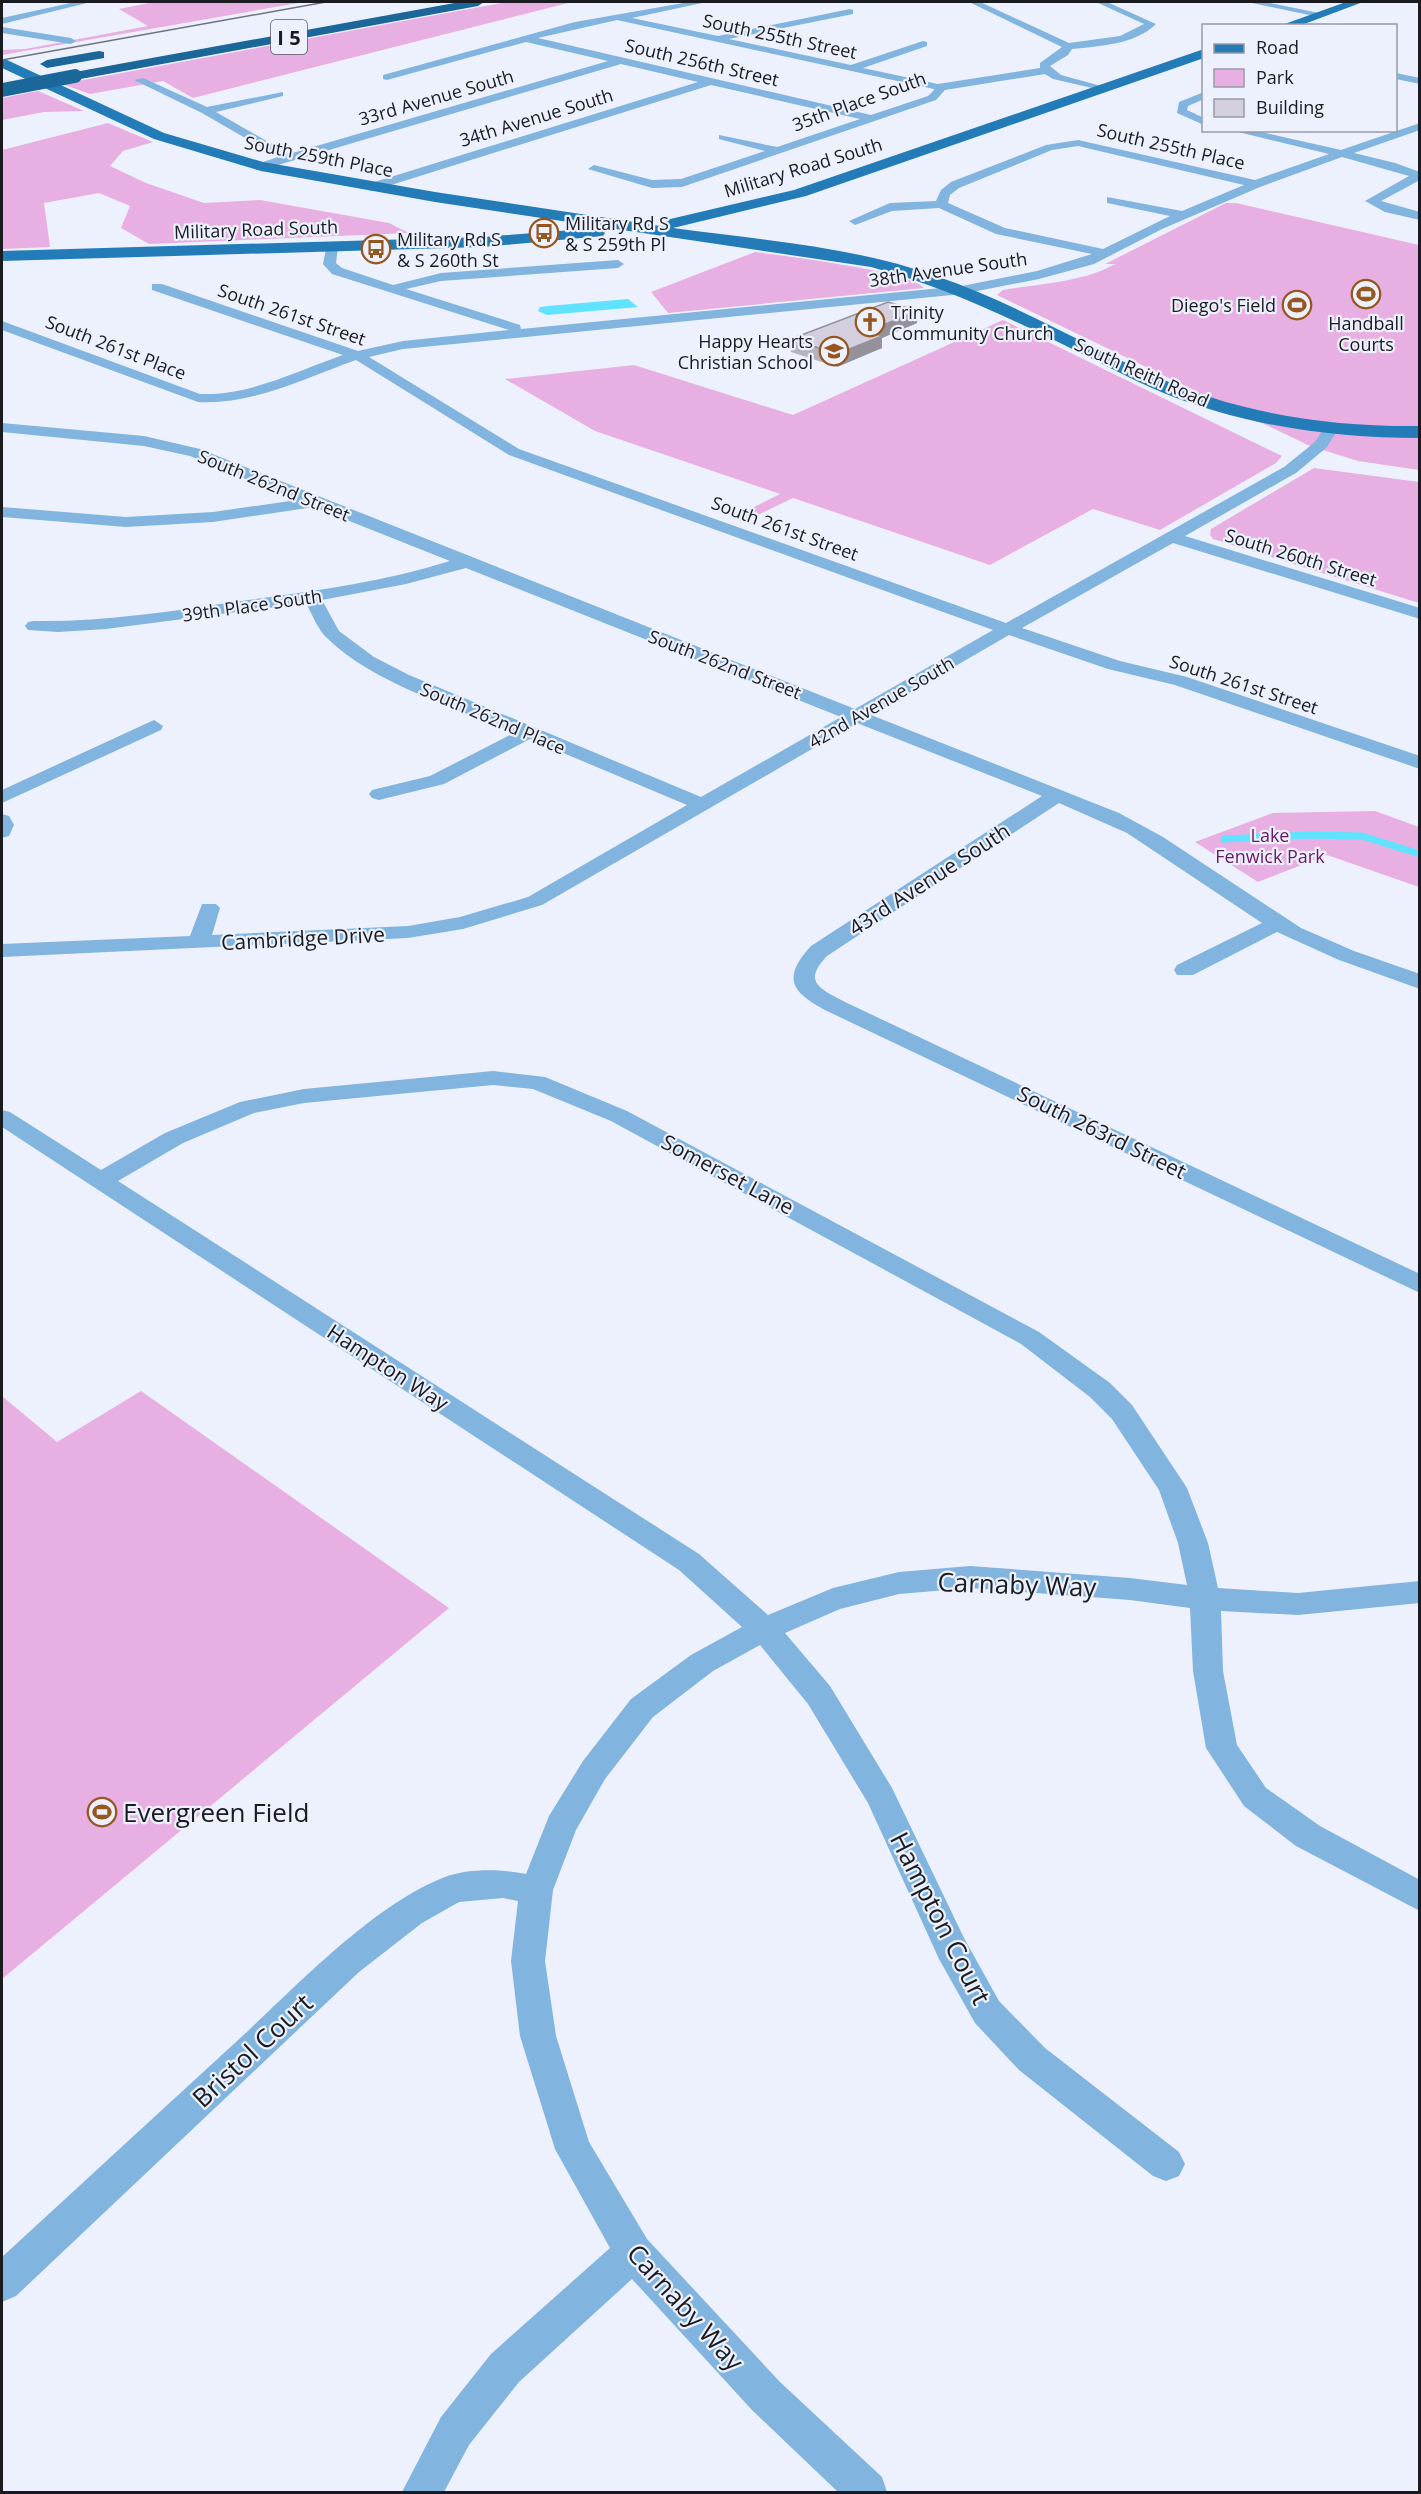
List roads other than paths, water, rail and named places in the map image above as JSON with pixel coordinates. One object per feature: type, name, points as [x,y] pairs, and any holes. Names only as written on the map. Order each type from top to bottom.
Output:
[{"type":"highway","name":"I 5","points":[[2,90],[478,2]]},
{"type":"highway","points":[[2,73],[117,52]]},
{"type":"main road","points":[[1291,24],[1357,2]]},
{"type":"main road","name":"Military Road South","points":[[2,256],[332,247],[555,237],[645,227],[722,213],[800,193],[1202,52]]},
{"type":"main road","name":"South 259th Place","points":[[2,63],[159,136],[203,152],[261,166],[372,187],[645,227]]},
{"type":"main road","points":[[529,211],[576,220],[583,225],[576,232],[555,237]]},
{"type":"main road","points":[[722,213],[695,223],[692,227],[697,231],[727,239]]},
{"type":"main road","name":"South Reith Road","points":[[645,227],[872,262],[909,271],[962,290],[1194,398],[1246,412],[1331,428],[1419,432]]},
{"type":"street","points":[[2,21],[86,2]]},
{"type":"street","points":[[387,77],[615,17],[702,2]]},
{"type":"street","points":[[973,2],[1068,46],[1124,37],[1151,24],[1100,2]]},
{"type":"street","points":[[1252,2],[1319,14]]},
{"type":"street","points":[[715,39],[850,12]]},
{"type":"street","name":"South 255th Street","points":[[615,17],[938,87]]},
{"type":"street","points":[[2,30],[71,41]]},
{"type":"street","name":"South 256th Street","points":[[527,39],[870,118]]},
{"type":"street","points":[[850,69],[923,44]]},
{"type":"street","points":[[1068,46],[1064,52],[1044,65],[1047,71],[1069,82],[1096,88]]},
{"type":"street","name":"33rd Avenue South","points":[[261,166],[622,60]]},
{"type":"street","name":"35th Place South","points":[[594,169],[665,185],[682,183],[932,98],[940,91],[938,87],[962,85],[1004,75],[1047,71]]},
{"type":"street","points":[[1397,76],[1419,81]]},
{"type":"street","points":[[139,80],[206,111],[287,158]]},
{"type":"street","name":"34th Avenue South","points":[[372,187],[711,81]]},
{"type":"street","points":[[206,111],[279,94]]},
{"type":"street","points":[[1202,95],[1183,104],[1181,111],[1202,122]]},
{"type":"street","points":[[1397,122],[1419,127]]},
{"type":"street","name":"38th Avenue South","points":[[357,355],[443,340],[962,290],[1073,267],[1181,215],[1256,184],[1336,154],[1419,127]]},
{"type":"street","points":[[1243,132],[1336,154],[1354,159],[1359,163],[1419,175]]},
{"type":"street","points":[[723,137],[776,150]]},
{"type":"street","name":"South 255th Place","points":[[941,204],[945,193],[955,185],[1050,147],[1078,143],[1256,184]]},
{"type":"street","points":[[1419,175],[1371,201],[1389,209],[1419,216]]},
{"type":"street","points":[[1111,200],[1181,215]]},
{"type":"street","points":[[855,221],[890,207],[941,204],[976,224],[1013,235],[1106,253]]},
{"type":"street","points":[[998,241],[1013,235]]},
{"type":"street","points":[[332,247],[329,264],[332,268],[526,332]]},
{"type":"street","points":[[393,289],[441,277],[618,264]]},
{"type":"street","name":"South 261st Street","points":[[157,287],[357,355],[514,452],[1007,629],[1114,665],[1181,681],[1419,763]]},
{"type":"street","name":"South 261st Place","points":[[2,325],[190,395],[219,399],[244,395],[357,355]]},
{"type":"street","name":"South 262nd Street","points":[[2,427],[168,445],[195,452],[314,502],[1058,795],[1151,836],[1277,923],[1364,963],[1419,982]]},
{"type":"street","name":"42nd Avenue South","points":[[408,932],[464,923],[535,901],[1007,629],[1290,470],[1321,445],[1331,428]]},
{"type":"street","points":[[2,512],[137,522],[213,517],[314,502]]},
{"type":"street","name":"South 260th Street","points":[[1171,537],[1419,614]]},
{"type":"street","name":"39th Place South","points":[[34,626],[98,626],[312,597],[405,581],[466,562]]},
{"type":"street","name":"South 262nd Place","points":[[312,597],[332,634],[368,661],[403,679],[528,733],[701,804]]},
{"type":"street","points":[[2,797],[154,726]]},
{"type":"street","points":[[379,794],[437,780],[528,733]]},
{"type":"street","name":"43rd Avenue South","points":[[804,966],[819,951],[844,934],[1058,795]]},
{"type":"street","points":[[2,820],[2,832]]},
{"type":"street","name":"Cambridge Drive","points":[[199,943],[209,908]]},
{"type":"street","points":[[1185,970],[1277,923]]},
{"type":"street","name":"Cambridge Drive","points":[[2,951],[408,932]]},
{"type":"street","name":"South 263rd Street","points":[[804,966],[801,975],[802,983],[819,998],[1419,1286]]},
{"type":"street","name":"Somerset Lane","points":[[100,1181],[174,1138],[204,1123],[248,1107],[304,1096],[445,1080],[493,1078],[537,1082],[581,1098],[975,1306],[1030,1338],[1101,1390],[1134,1428],[1173,1488],[1193,1543],[1205,1599],[1208,1671],[1222,1748],[1255,1797],[1308,1836],[1419,1897]]},
{"type":"street","name":"Hampton Way","points":[[2,1117],[689,1562],[764,1629]]},
{"type":"street","name":"Carnaby Way","points":[[867,2493],[766,2396],[633,2252],[573,2149],[538,2036],[528,1961],[536,1890],[561,1826],[594,1770],[642,1708],[702,1662],[764,1629],[834,1599],[899,1583],[970,1577],[1130,1589],[1205,1599],[1298,1604],[1387,1597],[1419,1592]]},
{"type":"street","name":"Hampton Court","points":[[764,1629],[819,1695],[881,1797],[951,1948],[987,2012],[1032,2059],[1166,2164]]},
{"type":"street","name":"Bristol Court","points":[[2,2283],[347,1961],[410,1913],[454,1888],[503,1884],[536,1890]]},
{"type":"street","points":[[422,2493],[455,2431],[505,2368],[633,2252]]},
{"type":"water","points":[[628,299],[638,307],[547,315],[538,311],[540,307]]},
{"type":"waterway","points":[[1224,839],[1309,835],[1362,836],[1420,854]]},
{"type":"tram line","points":[[2,60],[326,2]]},
{"type":"place","name":"Military Rd S & S 259th Pl","points":[[544,233]]},
{"type":"place","name":"Military Rd S & S 260th St","points":[[376,249]]},
{"type":"place","name":"Handball Courts","points":[[1366,294]]},
{"type":"place","name":"Diego's Field","points":[[1297,305]]},
{"type":"place","name":"Trinity Community Church","points":[[870,322]]},
{"type":"place","name":"Happy Hearts Christian School","points":[[834,351]]},
{"type":"place","name":"Evergreen Field","points":[[102,1812]]},
{"type":"park label","name":"Lake Fenwick Park","points":[[1270,845]]}]
